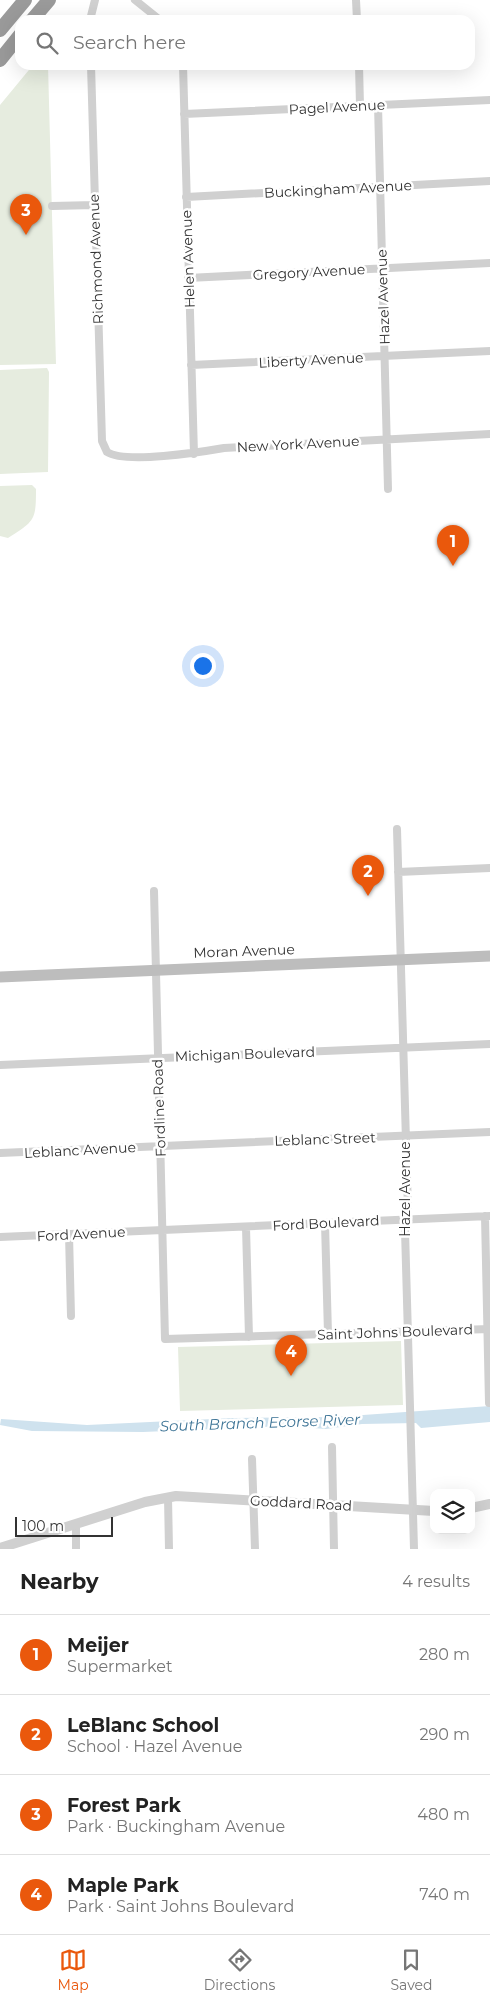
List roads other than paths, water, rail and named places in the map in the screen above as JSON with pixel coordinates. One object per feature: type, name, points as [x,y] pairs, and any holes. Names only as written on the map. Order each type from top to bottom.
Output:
[{"type":"highway","points":[[0,30],[25,0]]},
{"type":"highway","points":[[36,15],[49,0]]},
{"type":"highway","points":[[0,60],[15,41]]},
{"type":"main road","name":"Moran Avenue","points":[[0,977],[490,956]]},
{"type":"street","points":[[91,15],[95,0]]},
{"type":"street","points":[[135,0],[154,15]]},
{"type":"street","points":[[356,0],[357,15]]},
{"type":"street","name":"Richmond Avenue","points":[[91,70],[102,441],[107,452]]},
{"type":"street","name":"Helen Avenue","points":[[182,70],[194,454]]},
{"type":"street","points":[[359,70],[360,106]]},
{"type":"street","name":"Pagel Avenue","points":[[184,114],[490,100]]},
{"type":"street","name":"Hazel Avenue","points":[[378,105],[388,489]]},
{"type":"street","name":"Buckingham Avenue","points":[[186,197],[490,181]]},
{"type":"street","points":[[52,206],[95,205]]},
{"type":"street","name":"Gregory Avenue","points":[[188,278],[490,263]]},
{"type":"street","name":"Liberty Avenue","points":[[191,365],[490,351]]},
{"type":"street","name":"New York Avenue","points":[[107,452],[116,456],[194,454],[224,448],[490,434]]},
{"type":"street","name":"Hazel Avenue","points":[[397,829],[407,1219],[405,1230],[407,1332],[414,1549]]},
{"type":"street","points":[[398,872],[490,868]]},
{"type":"street","name":"Fordline Road","points":[[154,891],[163,1325]]},
{"type":"street","name":"Michigan Boulevard","points":[[0,1065],[490,1044]]},
{"type":"street","name":"Leblanc Street","points":[[160,1146],[490,1132]]},
{"type":"street","name":"Leblanc Avenue","points":[[0,1153],[160,1146]]},
{"type":"street","points":[[488,1216],[489,1403]]},
{"type":"street","name":"Ford Boulevard","points":[[162,1230],[488,1216]]},
{"type":"street","points":[[325,1223],[328,1334]]},
{"type":"street","points":[[246,1227],[248,1337]]},
{"type":"street","name":"Ford Avenue","points":[[0,1237],[162,1230]]},
{"type":"street","points":[[69,1234],[71,1316]]},
{"type":"street","name":"Saint Johns Boulevard","points":[[163,1325],[165,1339],[489,1329]]},
{"type":"street","points":[[332,1446],[334,1549]]},
{"type":"street","points":[[252,1459],[255,1549]]},
{"type":"street","points":[[168,1497],[169,1549]]},
{"type":"street","name":"Goddard Road","points":[[0,1548],[168,1497],[430,1511]]},
{"type":"street","points":[[475,1507],[490,1504]]},
{"type":"street","points":[[76,1524],[76,1549]]},
{"type":"water","name":"South Branch Ecorse River","points":[[490,1406],[490,1422],[421,1428],[416,1423],[362,1424],[326,1429],[286,1426],[143,1432],[32,1431],[0,1425],[1,1419],[87,1425],[234,1418],[335,1417]]},
{"type":"place","name":"Forest Park","points":[[26,235]]},
{"type":"place","name":"Meijer","points":[[453,566]]},
{"type":"place","name":"LeBlanc School","points":[[368,896]]},
{"type":"place","name":"Maple Park","points":[[291,1376]]}]
